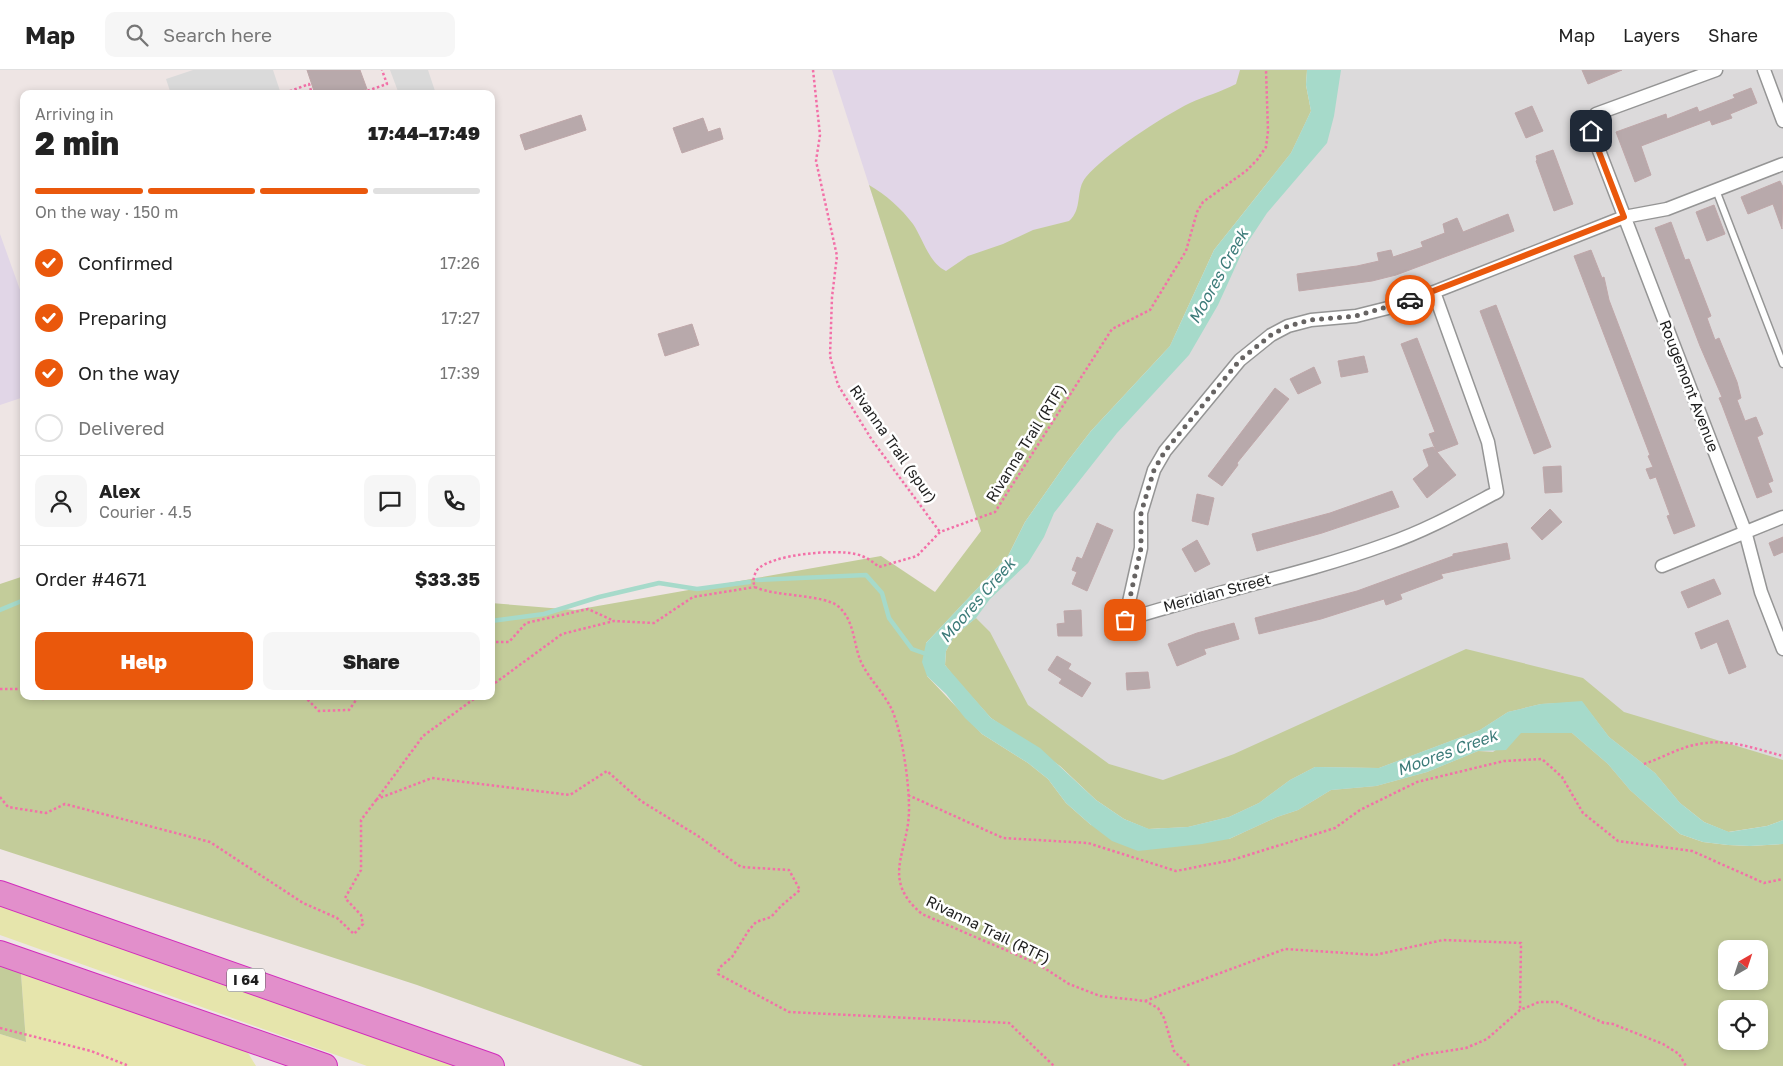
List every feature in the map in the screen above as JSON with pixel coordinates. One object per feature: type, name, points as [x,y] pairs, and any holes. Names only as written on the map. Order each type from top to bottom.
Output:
[{"type":"highway","name":"I 64","points":[[0,893],[492,1066]]},
{"type":"highway","points":[[0,953],[325,1066]]},
{"type":"street","name":"Rougemont Avenue","points":[[1716,70],[1596,114],[1590,125],[1745,531],[1761,592],[1783,649]]},
{"type":"street","points":[[1764,70],[1783,121]]},
{"type":"street","name":"Meridian Street","points":[[1434,292],[1488,442],[1497,492],[1426,528],[1388,544],[1186,600],[1125,620],[1141,548],[1141,513],[1154,470],[1165,451],[1240,360],[1262,341],[1288,326],[1311,320],[1356,316],[1388,308],[1434,292],[1624,217],[1667,209],[1783,164]]},
{"type":"street","points":[[1662,566],[1783,517]]},
{"type":"lane","points":[[1716,190],[1783,364]]},
{"type":"path","points":[[370,90],[387,84],[382,70]]},
{"type":"path","name":"Rivanna Trail (spur)","points":[[813,70],[820,135],[816,161],[837,256],[832,297],[830,356],[838,385],[872,440],[940,532]]},
{"type":"path","name":"Rivanna Trail (RTF)","points":[[1145,1000],[1100,996],[1069,984],[1038,964],[922,914],[911,904],[900,887],[898,870],[908,833],[908,795],[901,741],[892,710],[861,661],[850,622],[838,606],[824,600],[767,593],[755,587],[752,581],[757,570],[770,562],[811,553],[854,553],[869,559],[879,567],[918,556],[940,532],[995,512],[1112,329],[1150,310],[1186,250],[1197,212],[1203,202],[1257,160],[1266,147],[1268,131],[1266,70]]},
{"type":"path","points":[[293,90],[309,84],[311,90]]},
{"type":"path","points":[[495,683],[562,634],[614,621],[654,623],[692,597],[755,587]]},
{"type":"path","points":[[495,642],[509,642],[526,623],[588,609],[614,621]]},
{"type":"path","points":[[0,689],[20,688]]},
{"type":"path","points":[[308,700],[320,712],[350,710],[356,700]]},
{"type":"path","points":[[0,797],[8,807],[46,813],[65,804],[210,842],[303,903],[337,918],[354,934],[363,924],[361,915],[345,898],[361,870],[361,820],[422,736],[472,700]]},
{"type":"path","points":[[1644,764],[1697,744],[1713,741],[1729,742],[1783,756]]},
{"type":"path","points":[[908,795],[1003,838],[1088,843],[1176,871],[1232,860],[1335,828],[1360,810],[1417,782],[1504,761],[1542,759],[1562,777],[1583,813],[1618,841],[1692,851],[1764,883],[1783,880]]},
{"type":"path","points":[[377,799],[432,778],[570,794],[607,772],[641,801],[698,836],[741,867],[789,870],[800,890],[771,917],[756,922],[732,957],[719,968],[718,974],[789,1012],[1009,1024],[1054,1066]]},
{"type":"path","points":[[1145,1000],[1285,949],[1375,956],[1443,940],[1520,943],[1520,1010]]},
{"type":"path","points":[[1145,1000],[1158,1008],[1164,1018],[1174,1051],[1188,1066]]},
{"type":"path","points":[[1393,1066],[1422,1055],[1466,1048],[1487,1039],[1520,1010],[1539,1002],[1557,1002],[1604,1023],[1614,1024],[1663,1044],[1679,1054],[1686,1066]]},
{"type":"path","points":[[0,1028],[91,1051],[129,1066]]},
{"type":"shaded area","points":[[193,70],[273,70],[280,90],[170,90],[166,79]]},
{"type":"shaded area","points":[[390,70],[428,70],[435,90],[398,90]]},
{"type":"shaded area","points":[[832,70],[1280,70],[981,531],[869,185]]},
{"type":"shaded area","points":[[1240,70],[1307,70],[1306,85],[1311,111],[1291,153],[1214,250],[1170,346],[1091,431],[1067,462],[1025,522],[1008,556],[926,643],[927,676],[982,734],[1028,763],[1048,779],[1066,803],[1091,825],[1229,839],[1277,817],[1298,810],[1331,790],[1376,786],[1427,772],[1478,751],[1493,752],[1520,733],[1572,733],[1608,764],[1630,790],[1680,834],[1703,842],[1728,845],[1783,844],[1783,1066],[643,1066],[417,985],[0,849],[0,584],[20,577],[20,700],[495,700],[495,603],[575,610],[881,556],[935,592],[981,531],[869,185],[887,197],[904,213],[913,224],[931,257],[946,271],[968,256],[1003,244],[1033,230],[1069,221],[1076,211],[1083,182],[1095,168],[1150,126],[1178,109],[1236,84]]},
{"type":"shaded area","points":[[1337,70],[1783,70],[1783,820],[1672,805],[1171,838],[943,644],[1131,407]]},
{"type":"shaded area","points":[[0,234],[20,290],[20,398],[0,405]]},
{"type":"shaded area","points":[[976,618],[990,632],[1028,705],[1109,764],[1163,780],[1234,754],[1466,649],[1583,678],[1624,712],[1783,760],[1783,820],[1767,826],[1728,832],[1704,822],[1680,803],[1655,773],[1609,737],[1582,702],[1541,704],[1508,712],[1480,730],[1379,768],[1315,767],[1290,780],[1259,803],[1229,817],[1188,827],[1148,829],[1124,819],[1096,800],[1060,766],[991,718],[955,678],[945,665],[946,651],[954,636]]},
{"type":"shaded area","points":[[0,900],[476,1066],[367,1066],[0,935]]},
{"type":"shaded area","points":[[0,953],[20,960],[26,1042],[0,1034]]},
{"type":"shaded area","points":[[20,960],[237,1035],[256,1066],[0,1066],[0,1034],[26,1042]]},
{"type":"water","name":"Moores Creek","points":[[1307,70],[1341,70],[1334,116],[1327,143],[1267,213],[1244,248],[1218,305],[1189,355],[1117,433],[1054,513],[1044,537],[1028,563],[990,599],[976,618],[954,636],[946,651],[945,665],[991,718],[1040,748],[1096,800],[1124,819],[1149,829],[1188,827],[1229,817],[1259,803],[1290,780],[1315,767],[1379,768],[1480,730],[1508,712],[1541,704],[1582,701],[1609,737],[1655,773],[1680,803],[1704,822],[1729,832],[1767,826],[1783,820],[1783,844],[1728,845],[1703,842],[1680,834],[1630,790],[1608,764],[1572,733],[1521,733],[1506,750],[1478,751],[1427,772],[1376,786],[1331,790],[1298,810],[1277,817],[1229,839],[1138,851],[1112,841],[1091,825],[1066,803],[1048,779],[1028,763],[982,734],[927,676],[922,662],[926,643],[1008,556],[1025,522],[1067,462],[1091,431],[1170,346],[1214,250],[1291,153],[1311,111],[1306,85]]},
{"type":"building","points":[[307,70],[360,70],[367,89],[364,90],[314,90]]},
{"type":"building","points":[[1582,70],[1622,70],[1588,84]]},
{"type":"building","points":[[1751,88],[1757,103],[1730,114],[1732,118],[1712,125],[1710,120],[1641,146],[1651,175],[1635,182],[1616,132],[1666,114],[1667,119],[1697,107],[1699,112],[1735,98],[1733,95]]},
{"type":"building","points":[[1532,106],[1543,131],[1526,138],[1515,113]]},
{"type":"building","points":[[581,115],[586,130],[525,150],[520,135]]},
{"type":"building","points":[[703,118],[708,132],[720,128],[723,139],[682,153],[673,128]]},
{"type":"building","points":[[1553,150],[1573,204],[1554,211],[1536,161],[1536,156]]},
{"type":"building","points":[[1780,181],[1783,187],[1782,229],[1773,204],[1748,214],[1741,197]]},
{"type":"building","points":[[1714,205],[1725,234],[1707,241],[1696,212]]},
{"type":"building","points":[[1508,214],[1514,231],[1396,275],[1372,281],[1299,291],[1297,274],[1357,266],[1379,261],[1377,253],[1391,250],[1393,257],[1423,247],[1421,242],[1445,233],[1443,224],[1457,218],[1463,232]]},
{"type":"building","points":[[1671,222],[1685,260],[1689,259],[1711,316],[1707,318],[1715,340],[1719,338],[1737,382],[1741,398],[1737,400],[1745,421],[1756,417],[1763,434],[1757,437],[1773,481],[1768,483],[1772,492],[1757,498],[1719,398],[1722,397],[1700,346],[1655,228]]},
{"type":"building","points":[[1591,250],[1602,278],[1604,277],[1609,300],[1695,526],[1674,534],[1667,516],[1670,515],[1656,477],[1650,479],[1646,469],[1653,467],[1648,456],[1650,455],[1574,256]]},
{"type":"building","points":[[1496,305],[1551,447],[1534,454],[1480,311]]},
{"type":"building","points":[[692,324],[699,345],[665,356],[658,334]]},
{"type":"building","points":[[1417,338],[1458,444],[1437,452],[1456,475],[1427,498],[1413,479],[1429,466],[1423,450],[1433,447],[1436,451],[1429,434],[1435,432],[1401,344]]},
{"type":"building","points":[[1364,356],[1368,372],[1341,377],[1338,361]]},
{"type":"building","points":[[1314,367],[1321,383],[1298,394],[1290,379]]},
{"type":"building","points":[[1275,388],[1289,399],[1237,463],[1238,465],[1222,486],[1208,476]]},
{"type":"building","points":[[1561,466],[1562,492],[1545,493],[1543,467]]},
{"type":"building","points":[[1392,491],[1399,507],[1322,533],[1257,551],[1252,534],[1330,513]]},
{"type":"building","points":[[1197,494],[1214,498],[1208,525],[1192,521]]},
{"type":"building","points":[[1550,509],[1562,522],[1542,540],[1531,528]]},
{"type":"building","points":[[1097,523],[1113,530],[1087,591],[1072,584],[1077,572],[1072,570],[1077,557],[1082,559]]},
{"type":"building","points":[[1783,537],[1783,552],[1774,556],[1769,543]]},
{"type":"building","points":[[1197,540],[1210,564],[1195,572],[1182,549]]},
{"type":"building","points":[[1507,543],[1510,559],[1441,574],[1443,578],[1400,594],[1402,599],[1386,605],[1384,599],[1321,619],[1259,634],[1255,618],[1357,591],[1453,556],[1453,554]]},
{"type":"building","points":[[1714,579],[1721,594],[1688,608],[1681,592]]},
{"type":"building","points":[[1081,610],[1082,636],[1058,636],[1057,624],[1065,623],[1064,611]]},
{"type":"building","points":[[1728,620],[1746,667],[1729,674],[1717,642],[1701,649],[1695,633]]},
{"type":"building","points":[[1234,623],[1239,639],[1204,649],[1206,654],[1177,666],[1168,644],[1197,633]]},
{"type":"building","points":[[1057,656],[1071,664],[1068,669],[1091,683],[1082,697],[1059,683],[1062,679],[1048,670]]},
{"type":"building","points":[[1148,672],[1150,688],[1127,690],[1126,673]]},
{"type":"waterway","points":[[757,580],[866,575],[882,593],[889,618],[912,649],[929,655]]},
{"type":"waterway","points":[[495,620],[544,614],[599,597],[659,583],[697,589],[749,582]]},
{"type":"waterway","points":[[0,610],[20,602]]},
{"type":"way so far","points":[[1125,620],[1141,548],[1141,513],[1146,491],[1154,470],[1165,451],[1240,360],[1254,346],[1288,326],[1311,320],[1356,316],[1410,300]]},
{"type":"route","points":[[1410,300],[1624,217],[1591,131]]}]
